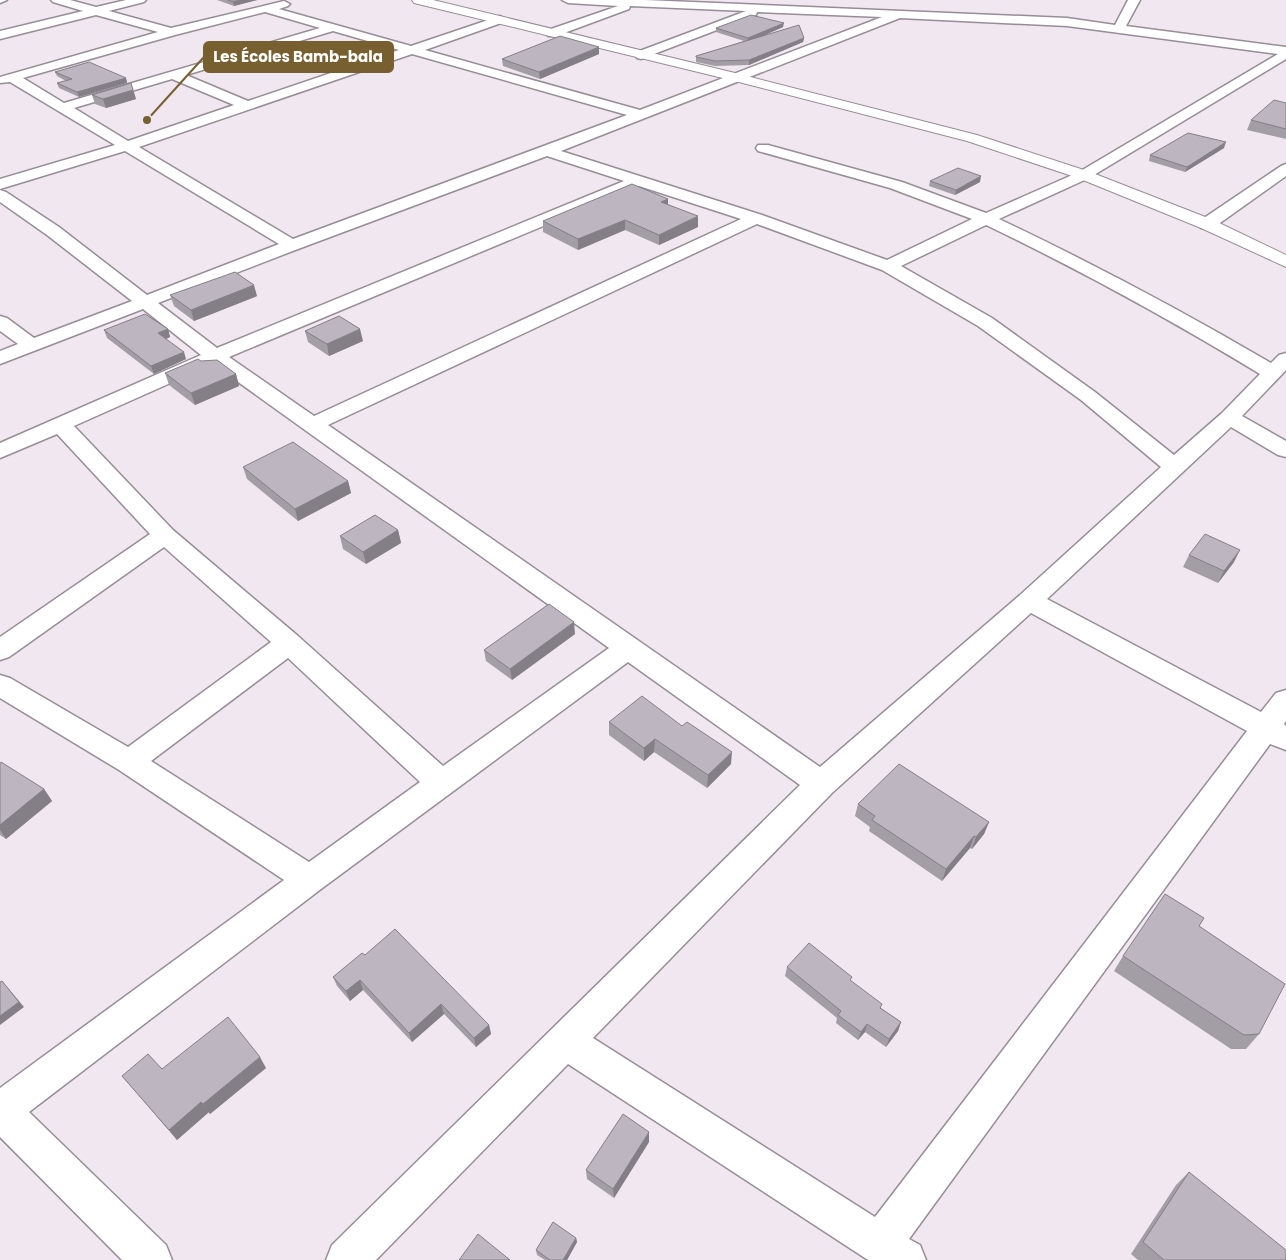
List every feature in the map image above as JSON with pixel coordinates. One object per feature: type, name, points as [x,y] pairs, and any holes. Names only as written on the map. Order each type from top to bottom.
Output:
[{"type":"street","points":[[57,0],[171,32]]},
{"type":"street","points":[[0,35],[140,0]]},
{"type":"street","points":[[6,80],[171,32],[297,0]]},
{"type":"street","points":[[418,0],[641,55],[736,76],[972,138],[1084,176],[1207,224],[1286,262]]},
{"type":"street","points":[[568,0],[896,16],[1067,22]]},
{"type":"street","points":[[1119,29],[1134,0]]},
{"type":"street","points":[[552,33],[635,4]]},
{"type":"street","points":[[1005,8],[1067,22],[1286,52]]},
{"type":"street","points":[[267,9],[639,114]]},
{"type":"street","points":[[641,55],[762,9]]},
{"type":"street","points":[[0,358],[292,245],[547,151],[736,76],[896,16]]},
{"type":"street","points":[[0,184],[127,146],[416,50],[500,20]]},
{"type":"street","points":[[64,107],[331,28]]},
{"type":"street","points":[[888,266],[986,219],[1084,176],[1286,52]]},
{"type":"street","points":[[174,75],[246,105]]},
{"type":"street","points":[[6,80],[64,107],[292,245]]},
{"type":"street","points":[[347,1260],[820,784],[1029,600],[1175,467],[1229,417],[1279,365],[1168,311],[1064,256],[986,219],[896,185],[763,148]]},
{"type":"street","points":[[547,151],[756,218],[888,266],[985,322],[1088,396],[1175,467]]},
{"type":"street","points":[[1207,224],[1286,169]]},
{"type":"street","points":[[0,451],[215,356],[638,180]]},
{"type":"street","points":[[0,195],[53,231],[215,356],[630,647],[820,784]]},
{"type":"street","points":[[313,424],[756,218]]},
{"type":"street","points":[[0,322],[32,346]]},
{"type":"street","points":[[1229,417],[1286,450]]},
{"type":"street","points":[[60,424],[165,535],[289,643],[442,784]]},
{"type":"street","points":[[0,650],[165,535]]},
{"type":"street","points":[[1029,600],[1275,733]]},
{"type":"street","points":[[129,762],[289,643]]},
{"type":"street","points":[[151,1260],[0,1111],[310,879],[630,647]]},
{"type":"street","points":[[0,684],[129,762],[310,879]]},
{"type":"street","points":[[565,1041],[893,1252],[1275,733],[1286,700]]},
{"type":"building","points":[[751,15],[784,23],[748,38],[716,28]]},
{"type":"building","points":[[799,25],[804,38],[749,60],[715,61],[696,57],[696,56]]},
{"type":"building","points":[[560,36],[599,47],[539,72],[502,59]]},
{"type":"building","points":[[89,62],[126,78],[77,92],[57,83],[72,79],[55,72]]},
{"type":"building","points":[[131,83],[133,90],[103,99],[92,95]]},
{"type":"building","points":[[1274,100],[1286,103],[1286,129],[1251,120]]},
{"type":"building","points":[[1188,133],[1226,142],[1187,167],[1150,155]]},
{"type":"building","points":[[958,168],[981,176],[956,190],[930,181]]},
{"type":"building","points":[[632,184],[668,199],[661,202],[698,216],[659,235],[625,220],[578,239],[543,221]]},
{"type":"building","points":[[235,272],[254,285],[191,310],[170,295]]},
{"type":"building","points":[[145,314],[168,329],[158,333],[184,352],[151,366],[104,330]]},
{"type":"building","points":[[339,316],[360,329],[327,344],[305,331]]},
{"type":"building","points":[[198,359],[201,361],[217,360],[236,374],[191,393],[165,373]]},
{"type":"building","points":[[293,442],[348,481],[295,509],[243,467]]},
{"type":"building","points":[[375,515],[398,530],[363,552],[340,536]]},
{"type":"building","points":[[1205,534],[1240,550],[1224,571],[1189,555]]},
{"type":"building","points":[[549,604],[574,622],[510,669],[484,650]]},
{"type":"building","points":[[642,696],[682,726],[687,722],[732,752],[708,775],[655,739],[644,748],[609,722]]},
{"type":"building","points":[[0,763],[44,789],[0,825]]},
{"type":"building","points":[[899,764],[989,822],[976,837],[974,836],[946,869],[872,820],[875,816],[858,804]]},
{"type":"building","points":[[1165,894],[1204,918],[1199,926],[1285,984],[1259,1034],[1244,1035],[1123,956]]},
{"type":"building","points":[[395,929],[489,1025],[474,1038],[441,1004],[409,1033],[360,980],[346,991],[333,977],[362,953],[365,955]]},
{"type":"building","points":[[809,943],[852,977],[850,980],[882,1004],[880,1008],[901,1022],[889,1039],[867,1024],[861,1032],[838,1015],[841,1011],[787,967]]},
{"type":"building","points":[[2,981],[19,1002],[0,1016],[0,982]]},
{"type":"building","points":[[228,1017],[260,1057],[203,1104],[201,1102],[169,1130],[122,1076],[148,1054],[162,1069]]},
{"type":"building","points":[[623,1114],[649,1132],[613,1189],[586,1170]]},
{"type":"building","points":[[1189,1172],[1286,1250],[1286,1260],[1164,1260],[1143,1242]]},
{"type":"building","points":[[553,1222],[576,1238],[563,1260],[550,1260],[536,1250]]},
{"type":"building","points":[[478,1234],[510,1260],[459,1260]]},
{"type":"place","name":"Les Écoles Bamb-bala","points":[[147,120]]}]
